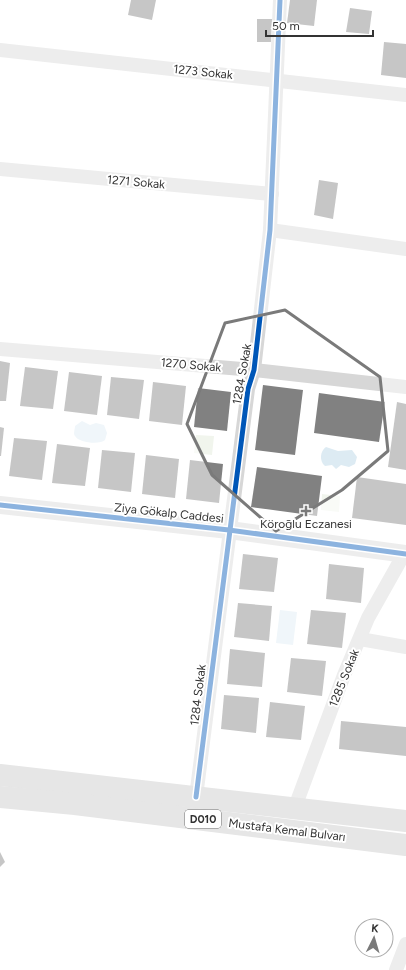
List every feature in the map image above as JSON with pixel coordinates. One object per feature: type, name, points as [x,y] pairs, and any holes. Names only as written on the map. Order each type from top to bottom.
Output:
[{"type":"highway","name":"Mustafa Kemal Bulvarı","points":[[0,774],[406,821]]},
{"type":"highway","name":"Mustafa Kemal Bulvarı","points":[[0,797],[90,806],[405,847]]},
{"type":"street","name":"1284 Sokak","points":[[196,797],[248,389],[254,370],[270,230],[280,0]]},
{"type":"street","name":"1273 Sokak","points":[[0,50],[406,95]]},
{"type":"street","name":"1271 Sokak","points":[[0,169],[272,194]]},
{"type":"street","points":[[270,230],[406,249]]},
{"type":"street","name":"1270 Sokak","points":[[0,349],[254,370],[406,387]]},
{"type":"street","name":"Ziya Gökalp Caddesi","points":[[0,505],[229,530],[405,554]]},
{"type":"street","name":"1285 Sokak","points":[[295,807],[368,618],[405,554]]},
{"type":"street","points":[[360,639],[406,647]]},
{"type":"street","points":[[396,970],[406,944]]},
{"type":"highlighted area","points":[[285,310],[380,377],[388,451],[342,490],[276,531],[212,475],[187,424],[225,323]]},
{"type":"shaded area","points":[[82,421],[90,425],[96,423],[104,425],[107,433],[105,440],[94,443],[85,442],[77,438],[74,434],[75,426]]},
{"type":"shaded area","points":[[196,435],[214,436],[212,455],[194,453]]},
{"type":"shaded area","points":[[326,447],[338,451],[352,450],[357,457],[355,464],[349,467],[341,465],[336,469],[332,465],[325,466],[321,456],[322,451]]},
{"type":"shaded area","points":[[322,494],[340,496],[339,512],[321,510]]},
{"type":"shaded area","points":[[280,610],[297,612],[293,645],[276,643]]},
{"type":"building","points":[[131,0],[156,0],[152,20],[128,15]]},
{"type":"building","points":[[290,0],[317,0],[314,26],[287,23]]},
{"type":"building","points":[[350,8],[372,11],[369,34],[346,32]]},
{"type":"building","points":[[257,19],[272,19],[271,42],[257,42]]},
{"type":"building","points":[[384,42],[406,44],[406,78],[381,75]]},
{"type":"building","points":[[319,180],[338,183],[333,219],[314,215]]},
{"type":"building","points":[[0,361],[10,363],[6,401],[0,401]]},
{"type":"building","points":[[25,367],[58,371],[53,409],[20,406]]},
{"type":"building","points":[[69,372],[102,376],[97,415],[64,411]]},
{"type":"building","points":[[111,377],[144,380],[139,419],[107,415]]},
{"type":"building","points":[[153,382],[186,386],[182,425],[149,421]]},
{"type":"building","points":[[263,385],[303,390],[295,455],[255,450]]},
{"type":"building","points":[[198,388],[231,392],[227,431],[194,427]]},
{"type":"building","points":[[319,393],[385,402],[379,442],[314,433]]},
{"type":"building","points":[[397,402],[406,404],[406,470],[388,467]]},
{"type":"building","points":[[0,427],[4,428],[1,456],[0,456]]},
{"type":"building","points":[[14,438],[47,441],[42,480],[9,476]]},
{"type":"building","points":[[57,444],[90,448],[85,486],[52,483]]},
{"type":"building","points":[[102,450],[135,453],[131,492],[98,488]]},
{"type":"building","points":[[146,455],[179,459],[175,498],[142,494]]},
{"type":"building","points":[[190,460],[223,464],[219,503],[186,499]]},
{"type":"building","points":[[257,467],[322,476],[317,516],[251,507]]},
{"type":"building","points":[[357,477],[406,484],[406,525],[352,518]]},
{"type":"building","points":[[243,554],[278,558],[274,592],[239,589]]},
{"type":"building","points":[[329,564],[364,568],[361,603],[326,599]]},
{"type":"building","points":[[238,603],[272,606],[269,641],[234,637]]},
{"type":"building","points":[[311,610],[346,613],[342,648],[307,644]]},
{"type":"building","points":[[230,649],[265,653],[262,687],[227,684]]},
{"type":"building","points":[[291,658],[326,661],[322,696],[287,692]]},
{"type":"building","points":[[224,695],[259,698],[256,733],[221,729]]},
{"type":"building","points":[[270,702],[305,706],[301,740],[266,737]]},
{"type":"building","points":[[341,721],[406,727],[406,756],[339,749]]},
{"type":"building","points":[[0,852],[5,862],[0,867]]},
{"type":"cycle path","points":[[196,797],[248,389],[254,370],[270,230],[280,0]]},
{"type":"cycle path","points":[[0,505],[229,530],[406,554]]},
{"type":"place","name":"Köroğlu Eczanesi","points":[[306,511]]}]
